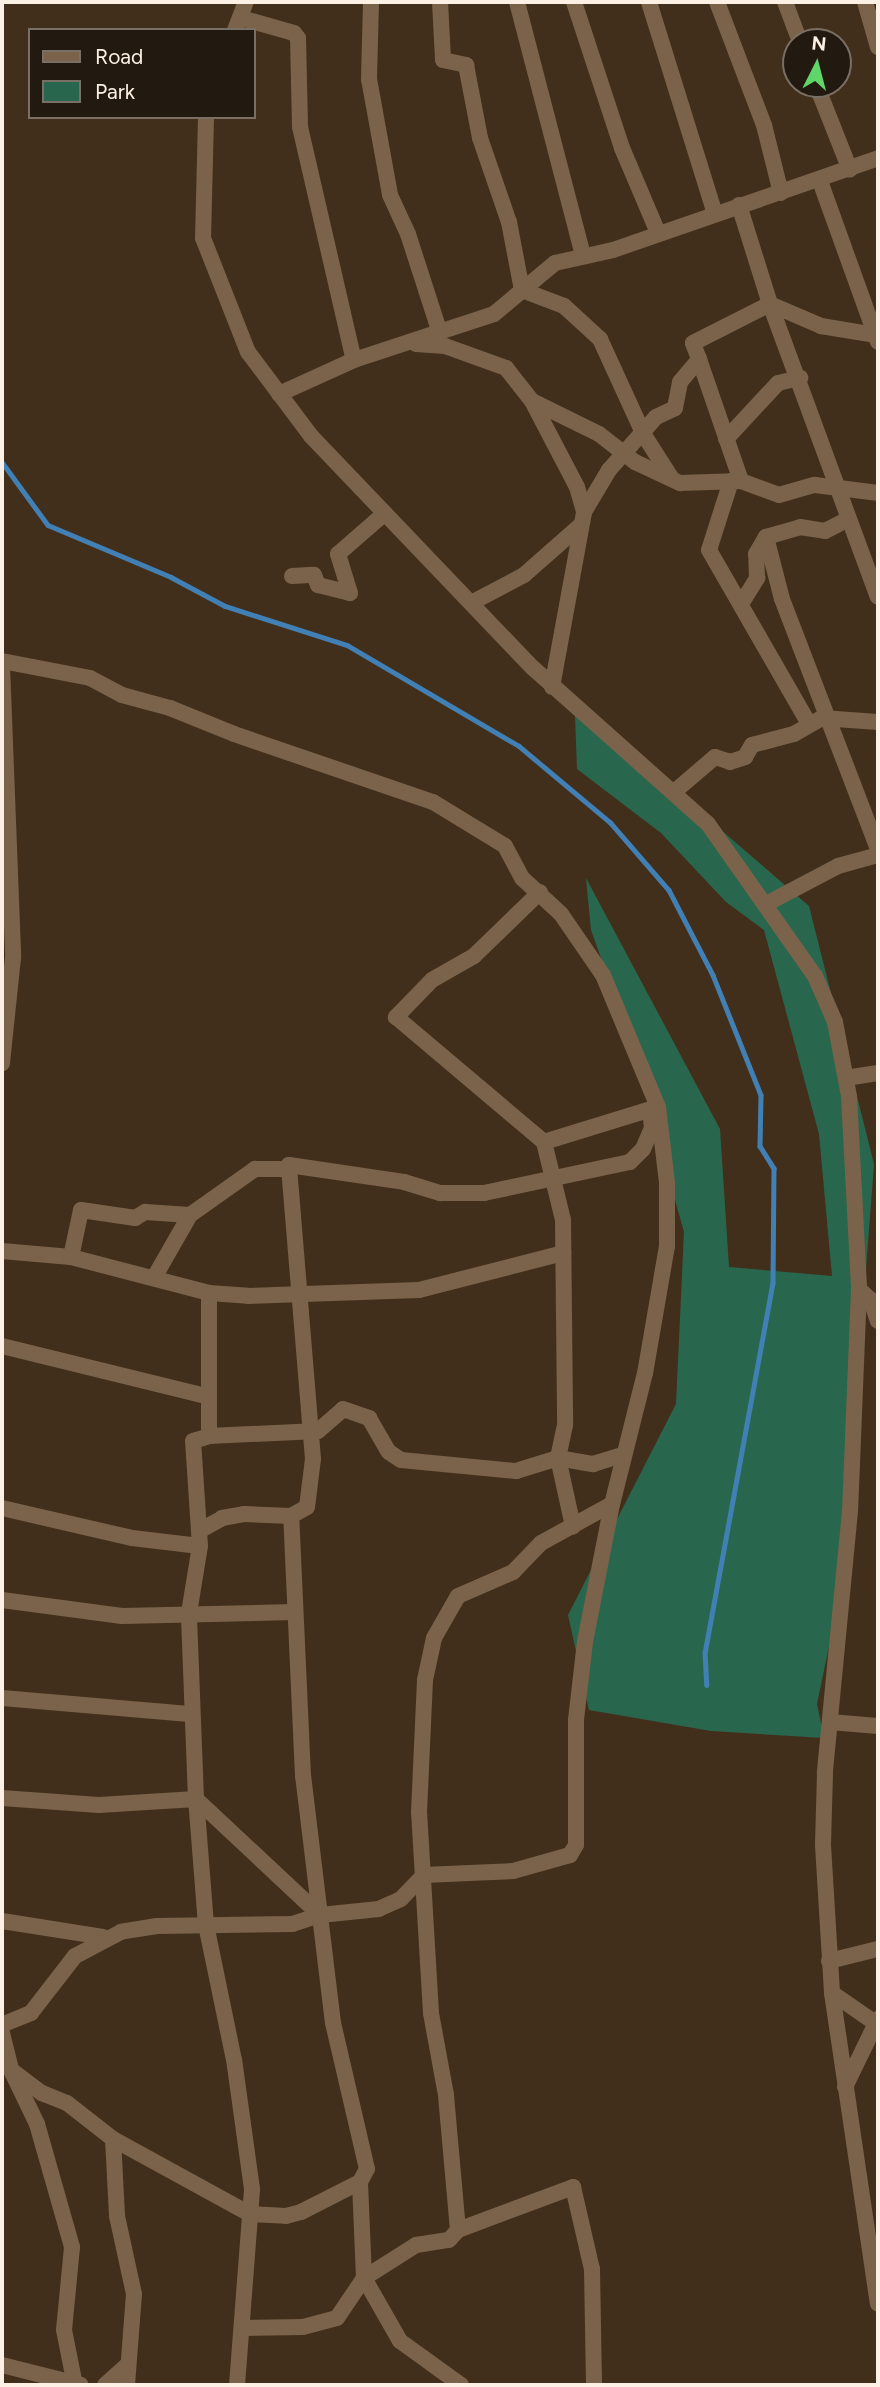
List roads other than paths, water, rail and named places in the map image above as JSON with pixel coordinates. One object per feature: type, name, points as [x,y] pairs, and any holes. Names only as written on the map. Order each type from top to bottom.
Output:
[{"type":"street","points":[[371,2],[369,79],[390,195],[408,234],[440,333]]},
{"type":"street","points":[[440,2],[443,60],[466,65],[480,138],[509,222],[522,290]]},
{"type":"street","points":[[517,2],[583,256]]},
{"type":"street","points":[[574,2],[622,148],[658,233]]},
{"type":"street","points":[[649,2],[714,211]]},
{"type":"street","points":[[717,2],[764,125],[781,192]]},
{"type":"street","points":[[785,2],[795,28]]},
{"type":"street","points":[[865,2],[878,47]]},
{"type":"street","points":[[241,16],[294,33],[298,38],[300,127],[355,360]]},
{"type":"street","points":[[822,98],[850,170]]},
{"type":"street","points":[[206,119],[203,238],[248,352],[311,436],[552,687],[708,824],[815,975],[835,1023],[846,1078],[859,1289],[850,1511],[823,1845],[832,1993],[878,2304]]},
{"type":"street","points":[[279,394],[355,360],[494,314],[555,262],[583,256],[658,233],[714,211],[820,181],[878,158]]},
{"type":"street","points":[[820,181],[877,339]]},
{"type":"street","points":[[739,205],[770,304],[800,378],[847,520],[878,597]]},
{"type":"street","points":[[522,290],[564,306],[600,339],[644,435],[672,479]]},
{"type":"street","points":[[809,724],[708,546],[718,531],[736,481],[726,439],[692,343],[770,304],[821,326],[877,339]]},
{"type":"street","points":[[409,343],[445,346],[499,363],[532,401],[577,487],[583,518]]},
{"type":"street","points":[[552,687],[583,518],[598,482],[644,435],[656,417],[676,408],[680,382],[699,359]]},
{"type":"street","points":[[726,439],[778,383],[800,378]]},
{"type":"street","points":[[532,401],[672,479],[690,485],[736,481],[779,495],[804,485],[878,493]]},
{"type":"street","points":[[292,576],[314,575],[318,585],[350,593],[338,554],[385,513]]},
{"type":"street","points":[[471,603],[524,575],[583,518]]},
{"type":"street","points":[[740,604],[757,578],[756,554],[766,537],[800,527],[825,531],[847,520]]},
{"type":"street","points":[[766,537],[782,599],[830,717],[878,849]]},
{"type":"street","points":[[2,1053],[7,960],[2,663],[90,678],[122,695],[170,708],[234,734],[433,802],[505,846],[522,878],[561,914],[603,975],[654,1108],[667,1183],[667,1246],[643,1384],[623,1455],[587,1630],[576,1720],[576,1845],[570,1855],[513,1871],[424,1875],[401,1899],[379,1909],[320,1915],[293,1924],[157,1926],[106,1938],[75,1956],[31,2013],[2,2025]]},
{"type":"street","points":[[674,792],[715,757],[730,762],[745,757],[752,745],[809,724],[830,717],[878,722]]},
{"type":"street","points":[[765,904],[838,866],[878,855]]},
{"type":"street","points":[[540,892],[474,956],[432,980],[396,1017],[544,1142],[556,1181],[563,1254],[565,1425],[558,1458],[573,1526]]},
{"type":"street","points":[[846,1078],[878,1073]]},
{"type":"street","points":[[544,1142],[654,1108]]},
{"type":"street","points":[[2,1508],[132,1538],[199,1538],[222,1518],[244,1514],[291,1516],[307,1507],[311,1432],[298,1293],[289,1169],[291,1163],[463,1195],[556,1181],[630,1162],[643,1149],[652,1128],[654,1108]]},
{"type":"street","points":[[155,1276],[190,1214],[255,1169],[289,1169]]},
{"type":"street","points":[[71,1257],[81,1210],[135,1218],[145,1212],[190,1214]]},
{"type":"street","points":[[2,1251],[71,1257],[155,1276],[209,1293],[419,1290],[563,1254]]},
{"type":"street","points":[[859,1289],[871,1300],[878,1321]]},
{"type":"street","points":[[209,1293],[209,1436]]},
{"type":"street","points":[[2,1346],[209,1397]]},
{"type":"street","points":[[237,2385],[244,2328],[252,2189],[234,2060],[206,1925],[190,1714],[189,1613],[199,1538],[192,1448],[197,1438],[209,1436],[311,1432],[338,1412],[350,1409],[369,1418],[389,1452],[401,1460],[516,1471],[558,1458],[593,1464],[623,1455]]},
{"type":"street","points":[[458,2230],[446,2095],[431,2013],[419,1812],[425,1693],[434,1638],[458,1596],[513,1572],[541,1543],[612,1504]]},
{"type":"street","points":[[291,1516],[303,1776],[333,2023],[367,2169],[360,2182],[364,2278],[400,2341],[461,2385]]},
{"type":"street","points":[[2,1600],[122,1616],[294,1612]]},
{"type":"street","points":[[2,1698],[190,1714]]},
{"type":"street","points":[[831,1721],[878,1726]]},
{"type":"street","points":[[2,1798],[99,1805],[196,1799],[320,1915]]},
{"type":"street","points":[[2,1921],[106,1938]]},
{"type":"street","points":[[829,1961],[878,1949]]},
{"type":"street","points":[[832,1993],[878,2023],[845,2087]]},
{"type":"street","points":[[2,2033],[11,2070],[37,2124],[72,2247],[64,2330],[77,2384],[2,2365]]},
{"type":"street","points":[[11,2070],[42,2093],[67,2103],[113,2139],[250,2214],[286,2216],[301,2212],[360,2182]]},
{"type":"street","points":[[113,2139],[117,2216],[134,2294],[127,2385]]},
{"type":"street","points":[[244,2328],[303,2327],[337,2318],[364,2278],[416,2245],[449,2240],[458,2230],[573,2187],[593,2269],[594,2385]]},
{"type":"street","points":[[106,2385],[127,2365]]},
{"type":"waterway","points":[[2,462],[48,525],[171,577],[225,606],[347,645],[519,746],[610,822],[669,890],[713,975],[761,1095],[760,1146],[774,1168],[773,1283],[705,1652],[707,1685]]}]
